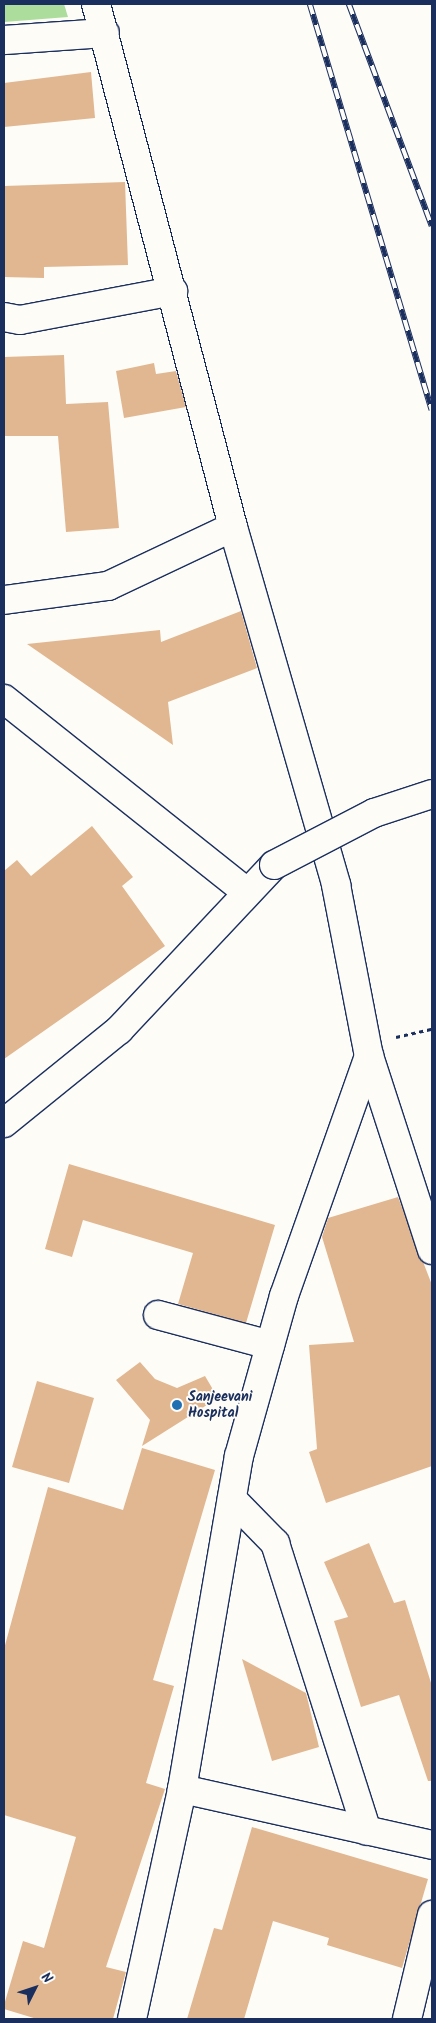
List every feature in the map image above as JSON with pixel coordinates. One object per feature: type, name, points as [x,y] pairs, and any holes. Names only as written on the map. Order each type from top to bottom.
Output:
[{"type":"street","points":[[96,4],[173,291],[233,527],[336,885],[368,1050],[432,1250]]},
{"type":"street","points":[[4,40],[105,33]]},
{"type":"street","points":[[4,317],[20,320],[173,291]]},
{"type":"street","points":[[4,600],[108,586],[233,527]]},
{"type":"street","points":[[4,699],[247,892]]},
{"type":"street","points":[[4,1123],[119,1030],[274,865],[374,813],[432,794]]},
{"type":"street","points":[[132,2019],[182,1789],[232,1499],[270,1345],[368,1050]]},
{"type":"street","points":[[158,1315],[270,1345]]},
{"type":"street","points":[[232,1499],[275,1543],[367,1831]]},
{"type":"street","points":[[182,1789],[432,1845]]},
{"type":"street","points":[[408,2019],[432,1914]]},
{"type":"path","points":[[368,1050],[432,1029]]},
{"type":"green space","points":[[4,4],[64,4],[68,17],[4,22]]},
{"type":"building","points":[[91,72],[95,118],[4,127],[4,83]]},
{"type":"building","points":[[125,182],[128,265],[44,267],[44,278],[4,277],[4,186]]},
{"type":"building","points":[[64,355],[66,404],[108,402],[119,528],[66,532],[58,436],[4,436],[4,357]]},
{"type":"building","points":[[154,363],[156,374],[176,371],[186,407],[124,418],[116,371]]},
{"type":"building","points":[[241,611],[257,668],[168,702],[173,745],[27,644],[160,630],[161,642]]},
{"type":"building","points":[[92,826],[133,877],[122,886],[165,946],[4,1059],[4,871],[17,860],[31,876]]},
{"type":"building","points":[[69,1164],[275,1225],[246,1323],[178,1304],[193,1253],[83,1220],[72,1257],[45,1249]]},
{"type":"building","points":[[398,1197],[432,1285],[432,1466],[326,1503],[309,1452],[317,1449],[309,1345],[354,1342],[322,1237],[328,1218]]},
{"type":"building","points":[[140,1362],[155,1379],[177,1388],[205,1376],[218,1398],[142,1446],[150,1420],[116,1380]]},
{"type":"building","points":[[37,1381],[94,1398],[69,1483],[12,1467]]},
{"type":"building","points":[[142,1448],[215,1470],[153,1680],[174,1686],[146,1783],[165,1789],[106,1967],[126,1972],[113,2019],[37,2019],[4,2009],[4,2005],[23,1941],[44,1948],[76,1837],[4,1815],[4,1649],[48,1487],[123,1510]]},
{"type":"building","points":[[369,1543],[394,1603],[405,1600],[432,1686],[432,1781],[428,1781],[399,1695],[361,1707],[334,1621],[348,1617],[324,1562]]},
{"type":"building","points":[[242,1659],[306,1693],[319,1747],[272,1761]]},
{"type":"building","points":[[252,1827],[428,1879],[402,1968],[327,1945],[329,1938],[273,1921],[244,2019],[187,2019],[214,1928],[222,1930]]},
{"type":"railway","points":[[310,4],[432,410]]},
{"type":"railway","points":[[349,4],[432,226]]},
{"type":"place","name":"Sanjeevani Hospital","points":[[177,1405]]}]
